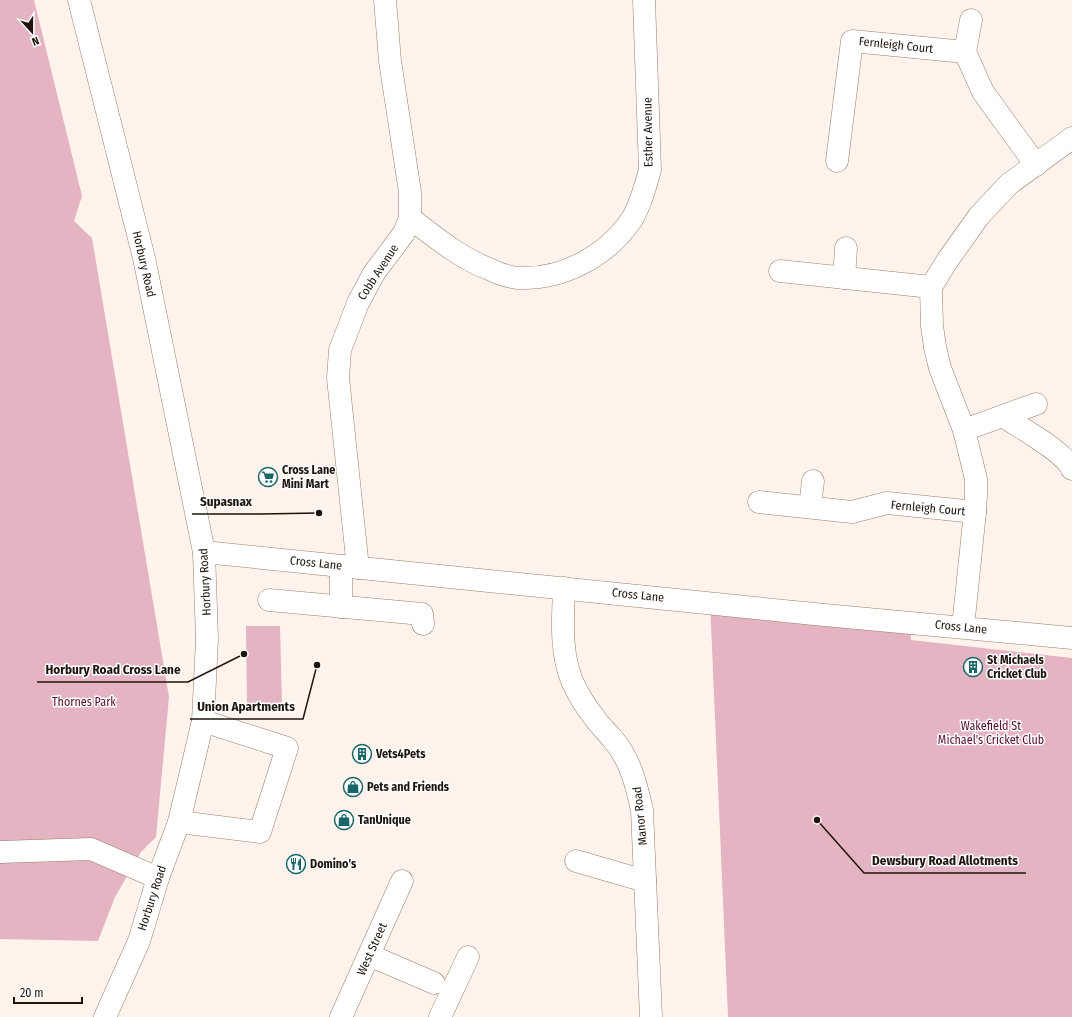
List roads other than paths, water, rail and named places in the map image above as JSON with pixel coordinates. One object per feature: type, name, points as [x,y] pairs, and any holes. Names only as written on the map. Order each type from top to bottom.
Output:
[{"type":"main road","name":"Horbury Road","points":[[79,0],[144,258],[204,552],[208,639],[203,721],[179,822],[158,878],[139,941],[105,1017]]},
{"type":"main road","name":"Cobb Avenue","points":[[341,607],[349,567],[338,378],[340,350],[358,303],[374,273],[404,233],[410,218],[410,192],[390,61],[385,0]]},
{"type":"main road","name":"Esther Avenue","points":[[410,218],[465,258],[490,270],[517,278],[553,275],[583,264],[612,242],[632,218],[643,194],[650,170],[644,0]]},
{"type":"main road","points":[[971,20],[965,52],[983,92],[1036,165]]},
{"type":"main road","name":"Fernleigh Court","points":[[837,161],[852,41],[965,52]]},
{"type":"main road","points":[[780,271],[931,286],[946,261],[979,216],[1009,184],[1072,138]]},
{"type":"main road","points":[[844,278],[846,248]]},
{"type":"main road","name":"Fernleigh Court","points":[[931,286],[932,326],[935,347],[940,368],[964,430],[976,479],[975,512],[963,627]]},
{"type":"main road","points":[[964,430],[1036,404]]},
{"type":"main road","points":[[1003,416],[1055,452],[1070,465],[1072,470]]},
{"type":"main road","points":[[810,507],[813,481]]},
{"type":"main road","name":"Fernleigh Court","points":[[759,502],[852,512],[887,503],[975,512]]},
{"type":"main road","name":"Cross Lane","points":[[204,552],[814,614],[1072,638]]},
{"type":"main road","name":"Manor Road","points":[[564,588],[562,630],[565,654],[572,680],[580,698],[594,718],[616,743],[626,759],[636,782],[642,810],[650,1017]]},
{"type":"main road","points":[[269,600],[422,614],[422,624]]},
{"type":"main road","points":[[179,822],[260,832],[287,748],[203,721]]},
{"type":"main road","points":[[0,852],[91,850],[158,878]]},
{"type":"main road","points":[[576,861],[645,881]]},
{"type":"main road","name":"West Street","points":[[341,1017],[402,881]]},
{"type":"main road","points":[[369,955],[434,983]]},
{"type":"main road","points":[[440,1017],[468,957]]},
{"type":"place","name":"Cross Lane Mini Mart","points":[[268,477]]},
{"type":"place","name":"Supasnax","points":[[319,513]]},
{"type":"place","name":"Horbury Road Cross Lane","points":[[244,654]]},
{"type":"place","name":"Union Apartments","points":[[317,665]]},
{"type":"place","name":"St Michaels Cricket Club","points":[[973,667]]},
{"type":"place","name":"Vets4Pets","points":[[362,754]]},
{"type":"place","name":"Pets and Friends","points":[[353,787]]},
{"type":"place","name":"TanUnique","points":[[344,820]]},
{"type":"place","name":"Dewsbury Road Allotments","points":[[817,820]]},
{"type":"place","name":"Domino's","points":[[296,864]]},
{"type":"park label","name":"Thornes Park","points":[[84,702]]},
{"type":"park label","name":"Wakefield St Michael's Cricket Club","points":[[991,733]]}]
